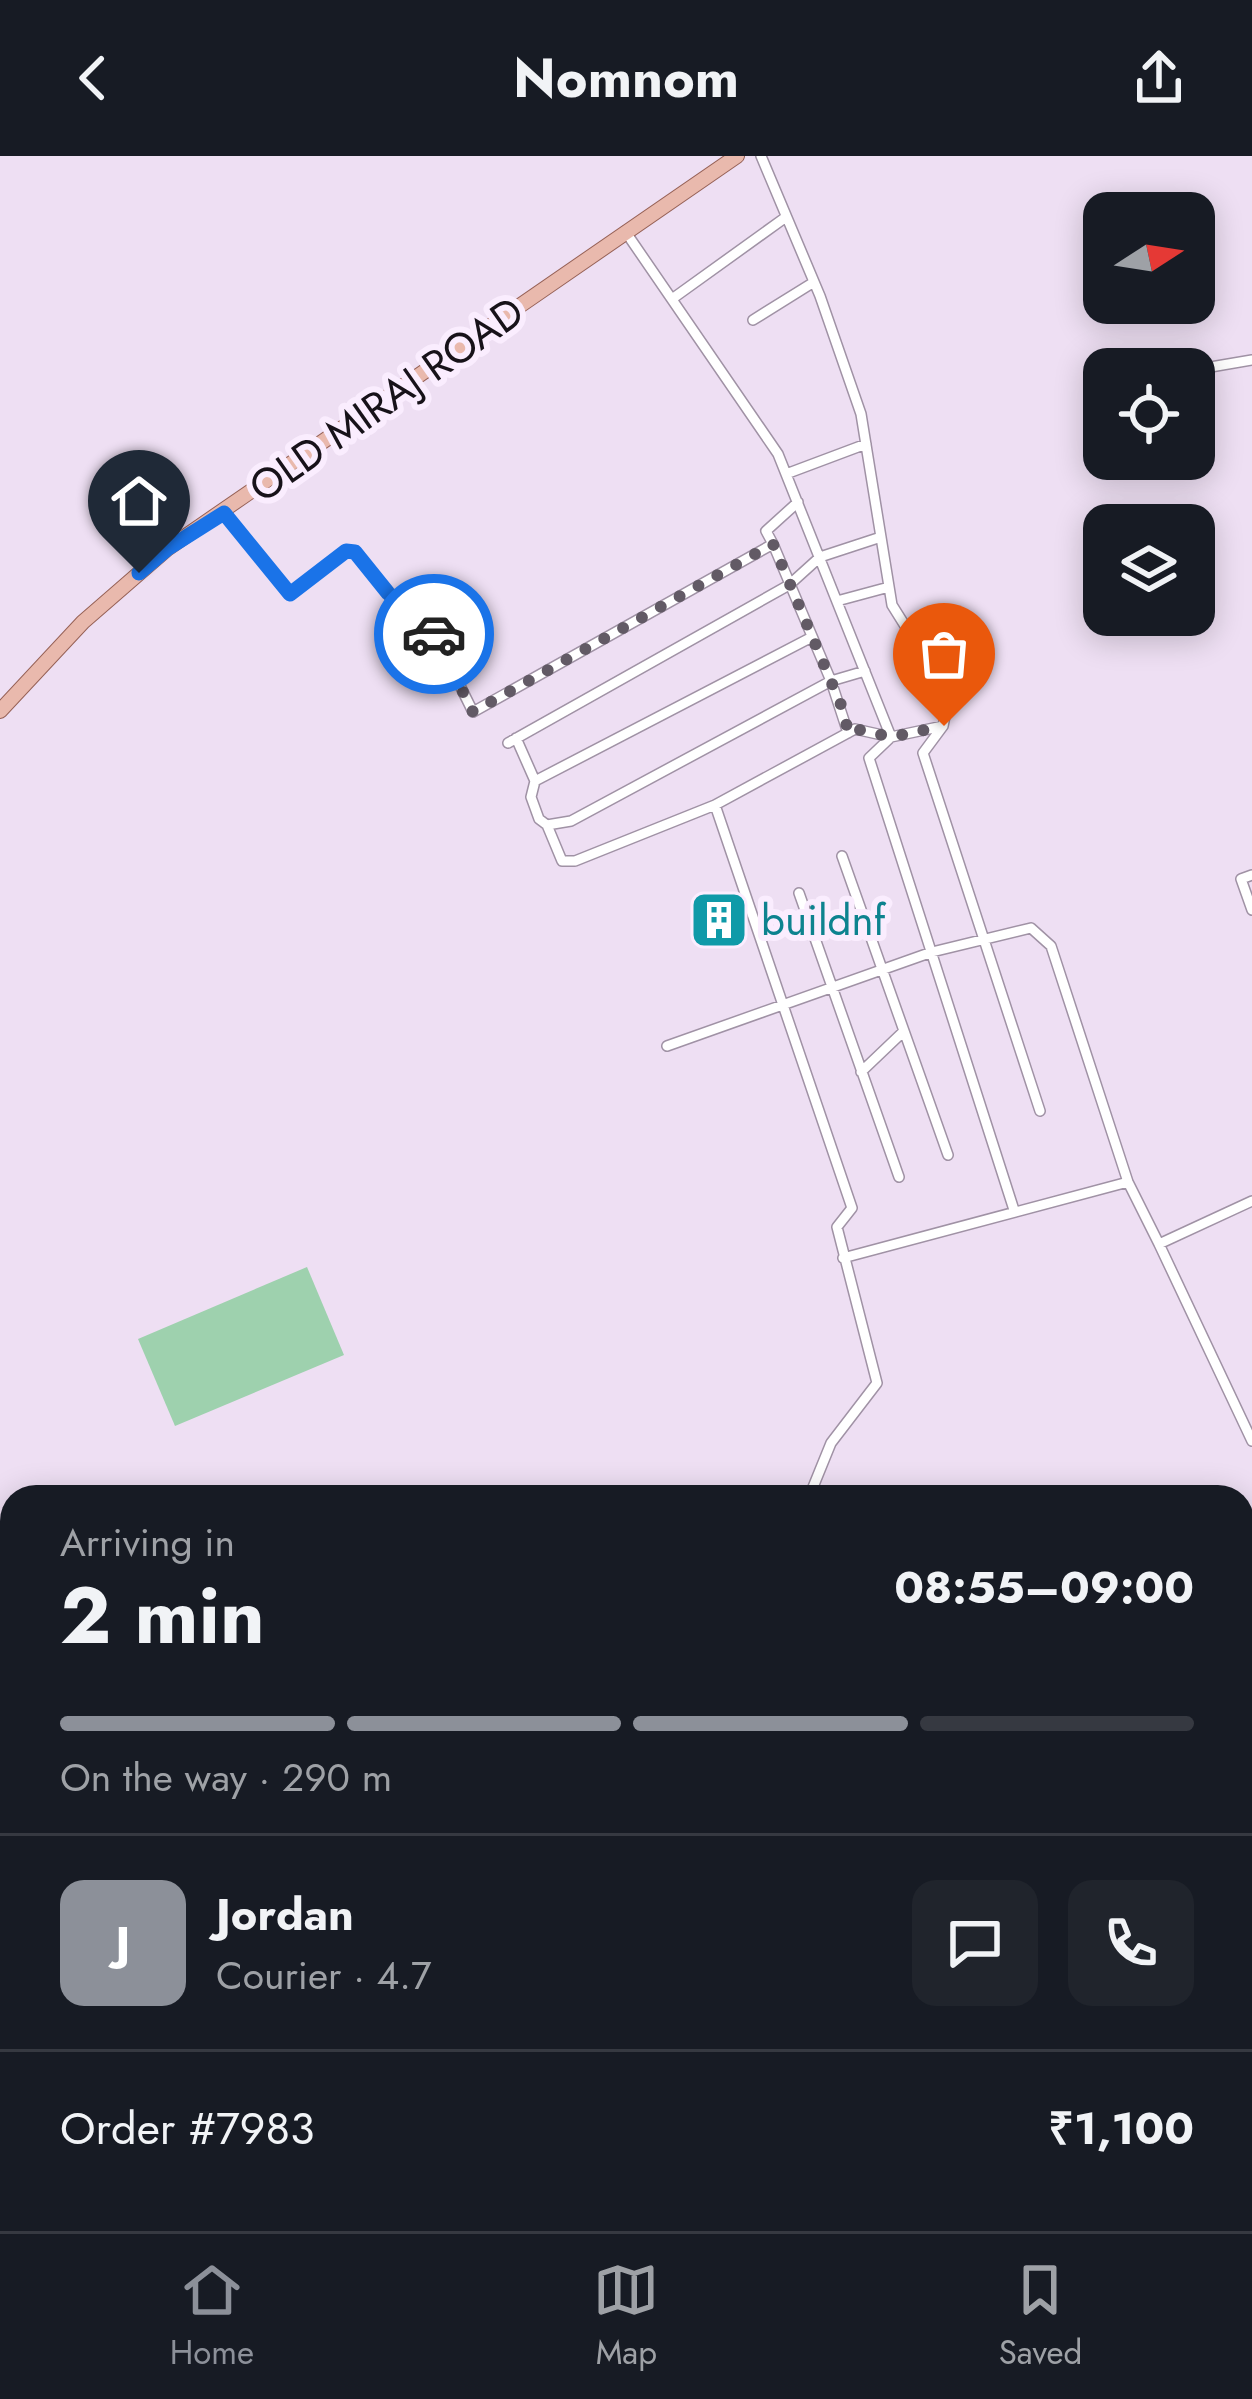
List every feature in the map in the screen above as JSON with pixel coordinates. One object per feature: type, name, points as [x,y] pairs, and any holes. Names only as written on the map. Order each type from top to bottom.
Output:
[{"type":"main road","name":"OLD MIRAJ ROAD","points":[[0,711],[83,622],[167,549],[737,156]]},
{"type":"street","points":[[761,156],[814,282],[861,414],[892,605],[950,696],[944,726],[923,753],[1040,1111]]},
{"type":"street","points":[[672,299],[786,217]]},
{"type":"street","points":[[625,231],[778,454],[891,737]]},
{"type":"street","points":[[753,320],[814,282]]},
{"type":"street","points":[[1215,366],[1252,360]]},
{"type":"street","points":[[786,474],[866,444]]},
{"type":"street","points":[[798,502],[766,532],[831,681],[848,733]]},
{"type":"street","points":[[224,513],[290,594],[346,551],[355,552],[388,593],[432,629],[473,712],[773,544]]},
{"type":"street","points":[[881,537],[820,557],[789,585],[512,741],[535,781],[531,797],[539,819],[547,826],[562,861],[574,861],[715,805],[855,729],[891,737],[944,726]]},
{"type":"street","points":[[837,601],[889,587]]},
{"type":"street","points":[[535,781],[812,637]]},
{"type":"street","points":[[547,826],[571,821],[831,681],[865,671]]},
{"type":"street","points":[[891,737],[869,758],[1013,1210]]},
{"type":"street","points":[[715,805],[852,1208],[837,1227],[877,1383],[831,1443],[813,1485]]},
{"type":"street","points":[[842,856],[948,1155]]},
{"type":"street","points":[[1252,874],[1241,879],[1252,910]]},
{"type":"street","points":[[799,893],[899,1178]]},
{"type":"street","points":[[667,1046],[932,952],[1031,928],[1051,946],[1128,1183],[1252,1441]]},
{"type":"street","points":[[860,1072],[904,1031]]},
{"type":"street","points":[[843,1258],[1128,1183]]},
{"type":"street","points":[[1159,1244],[1252,1202]]},
{"type":"green space","points":[[307,1267],[344,1355],[175,1426],[138,1339]]},
{"type":"way so far","points":[[434,634],[473,712],[773,544],[844,712],[848,733],[855,729],[891,737],[944,726]]},
{"type":"place","name":"buildnf","points":[[719,920]]},
{"type":"route","points":[[139,573],[224,513],[290,594],[346,551],[355,552],[388,593],[434,634]]}]
